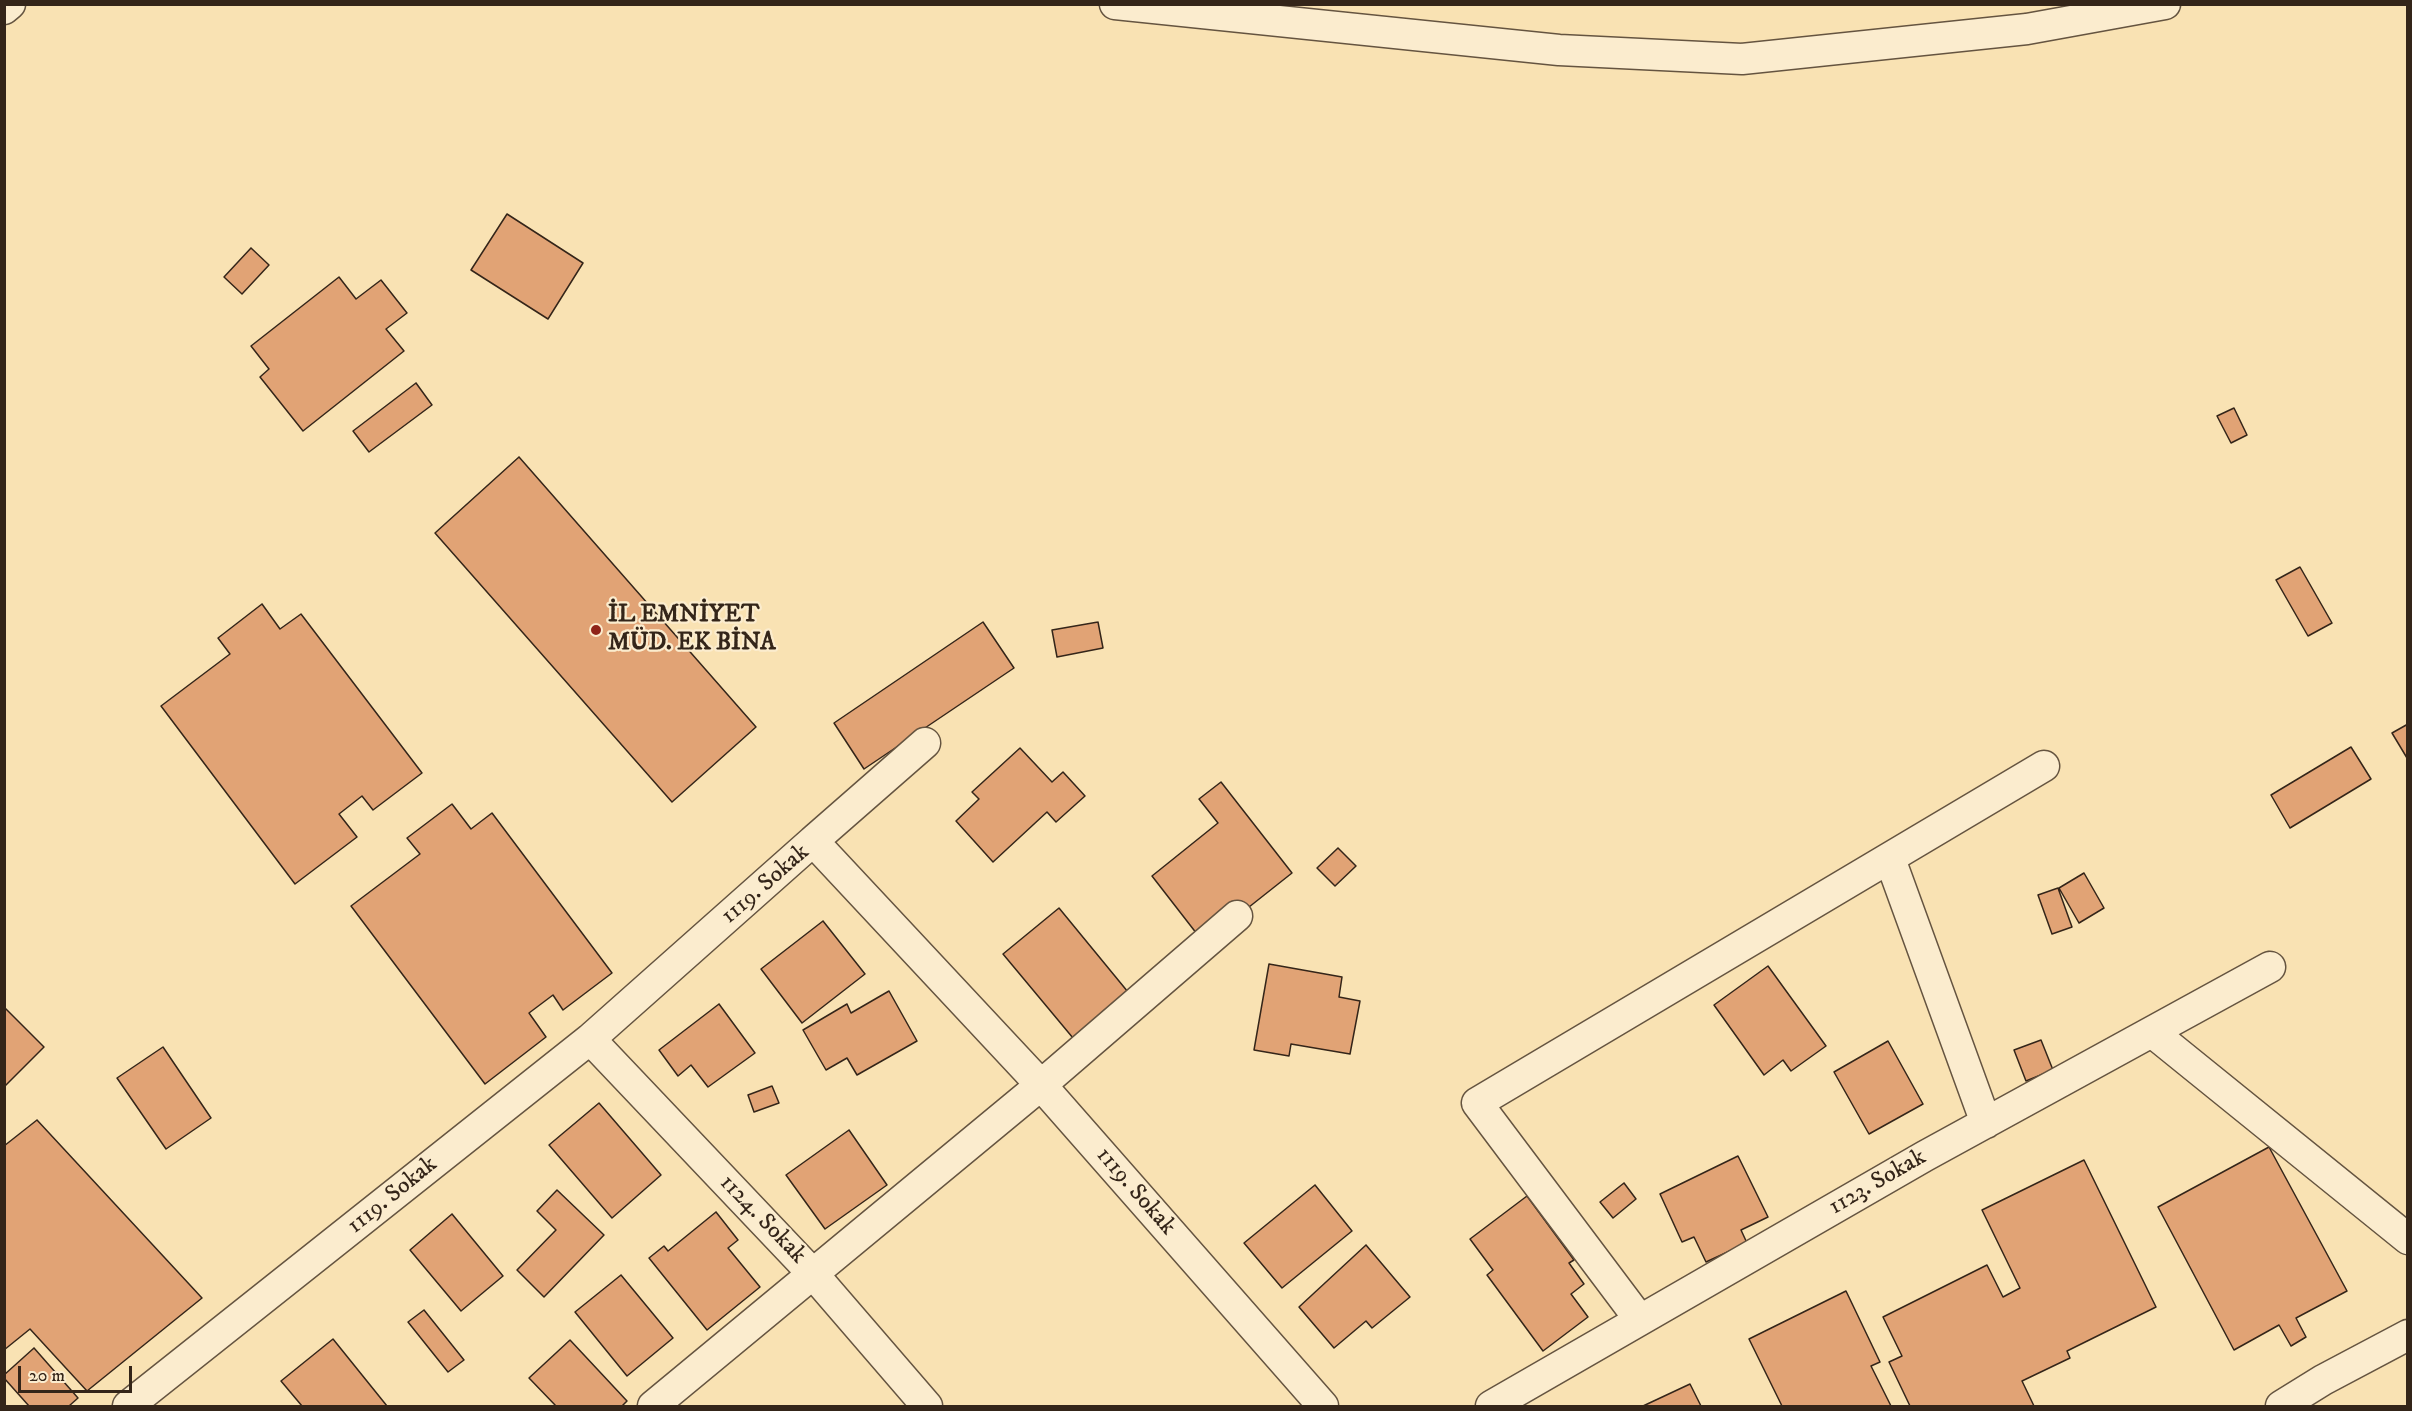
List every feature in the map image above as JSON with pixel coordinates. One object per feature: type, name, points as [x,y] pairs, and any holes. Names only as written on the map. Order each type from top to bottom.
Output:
[{"type":"street","points":[[4,9],[10,4]]},
{"type":"street","points":[[1115,4],[1559,50],[1742,59],[2027,29],[2165,4]]},
{"type":"street","points":[[813,841],[925,743]]},
{"type":"street","points":[[1640,1320],[1477,1103],[2044,766]]},
{"type":"street","name":"1119. Sokak","points":[[128,1407],[590,1039],[813,841],[1041,1085],[1312,1403]]},
{"type":"street","points":[[1890,859],[1986,1123]]},
{"type":"street","points":[[653,1407],[1041,1085],[1237,916]]},
{"type":"street","name":"1123. Sokak","points":[[1491,1407],[1986,1123],[2270,967]]},
{"type":"street","points":[[2152,1032],[2408,1239]]},
{"type":"street","name":"1124. Sokak","points":[[590,1039],[814,1275],[927,1407]]},
{"type":"street","points":[[2281,1407],[2323,1380],[2408,1335]]},
{"type":"building","points":[[507,214],[583,263],[548,319],[471,270]]},
{"type":"building","points":[[251,248],[269,265],[242,294],[224,277]]},
{"type":"building","points":[[339,277],[356,299],[381,280],[407,313],[386,329],[404,351],[303,431],[260,377],[269,369],[251,346]]},
{"type":"building","points":[[416,383],[432,405],[369,452],[353,431]]},
{"type":"building","points":[[2234,408],[2247,435],[2231,443],[2217,416]]},
{"type":"building","name":"İL EMNİYET MÜD. EK BİNA","points":[[519,457],[756,727],[672,802],[435,533]]},
{"type":"building","points":[[2300,567],[2332,623],[2308,636],[2276,580]]},
{"type":"building","points":[[262,604],[280,629],[301,614],[422,773],[373,810],[362,796],[339,814],[357,837],[295,884],[161,706],[230,654],[218,638]]},
{"type":"building","points":[[983,622],[1014,668],[864,769],[834,723]]},
{"type":"building","points":[[1098,622],[1103,648],[1057,657],[1052,630]]},
{"type":"building","points":[[2408,724],[2408,758],[2407,758],[2392,733]]},
{"type":"building","points":[[2351,747],[2371,779],[2290,828],[2271,795]]},
{"type":"building","points":[[1020,748],[1052,782],[1063,772],[1085,796],[1056,822],[1047,812],[993,862],[956,821],[979,799],[972,792]]},
{"type":"building","points":[[1221,782],[1292,873],[1244,911],[1197,934],[1152,876],[1218,823],[1199,799]]},
{"type":"building","points":[[452,804],[471,829],[492,813],[612,973],[563,1010],[553,995],[529,1013],[546,1037],[485,1084],[351,906],[420,854],[407,838]]},
{"type":"building","points":[[1338,848],[1356,866],[1335,886],[1317,868]]},
{"type":"building","points":[[2084,873],[2104,908],[2079,923],[2059,888]]},
{"type":"building","points":[[2058,888],[2072,927],[2052,934],[2038,895]]},
{"type":"building","points":[[1059,908],[1128,992],[1073,1038],[1003,954]]},
{"type":"building","points":[[823,921],[865,974],[802,1023],[761,969]]},
{"type":"building","points":[[1269,964],[1342,977],[1339,997],[1360,1001],[1350,1054],[1291,1044],[1289,1056],[1254,1050]]},
{"type":"building","points":[[1768,966],[1826,1046],[1791,1071],[1783,1060],[1764,1075],[1714,1005]]},
{"type":"building","points":[[889,991],[917,1041],[857,1075],[847,1058],[826,1070],[803,1030],[847,1004],[851,1013]]},
{"type":"building","points":[[719,1004],[755,1053],[708,1087],[691,1065],[678,1076],[659,1050]]},
{"type":"building","points":[[4,1007],[44,1047],[4,1087]]},
{"type":"building","points":[[2041,1040],[2053,1070],[2026,1081],[2014,1050]]},
{"type":"building","points":[[1888,1041],[1923,1104],[1869,1134],[1834,1072]]},
{"type":"building","points":[[163,1047],[211,1118],[166,1149],[117,1078]]},
{"type":"building","points":[[772,1086],[779,1103],[754,1112],[748,1095]]},
{"type":"building","points":[[599,1103],[661,1175],[612,1218],[549,1145]]},
{"type":"building","points":[[37,1120],[202,1298],[87,1391],[30,1329],[4,1350],[4,1146]]},
{"type":"building","points":[[849,1130],[887,1185],[825,1229],[786,1175]]},
{"type":"building","points":[[2269,1147],[2347,1291],[2296,1318],[2306,1337],[2291,1346],[2279,1325],[2234,1350],[2158,1207]]},
{"type":"building","points":[[1738,1156],[1768,1217],[1741,1230],[1747,1243],[1706,1262],[1694,1237],[1682,1242],[1660,1194]]},
{"type":"building","points":[[2084,1160],[2156,1307],[2067,1351],[2070,1358],[2022,1381],[2034,1406],[1910,1406],[1889,1362],[1902,1356],[1883,1317],[1987,1265],[2003,1297],[2020,1288],[1982,1210]]},
{"type":"building","points":[[1624,1183],[1636,1199],[1613,1218],[1600,1202]]},
{"type":"building","points":[[1315,1185],[1352,1231],[1282,1288],[1244,1243]]},
{"type":"building","points":[[557,1190],[604,1235],[544,1297],[517,1270],[556,1230],[537,1211]]},
{"type":"building","points":[[1527,1196],[1574,1260],[1569,1263],[1584,1284],[1571,1294],[1588,1317],[1543,1351],[1487,1275],[1493,1270],[1470,1239]]},
{"type":"building","points":[[716,1212],[738,1240],[728,1248],[760,1287],[707,1330],[649,1258],[664,1246],[668,1251]]},
{"type":"building","points":[[452,1214],[503,1276],[461,1311],[410,1250]]},
{"type":"building","points":[[1366,1245],[1410,1297],[1372,1328],[1366,1321],[1334,1348],[1299,1307]]},
{"type":"building","points":[[621,1275],[673,1338],[627,1376],[575,1312]]},
{"type":"building","points":[[1846,1291],[1880,1362],[1871,1366],[1891,1406],[1782,1406],[1749,1339]]},
{"type":"building","points":[[424,1310],[464,1360],[448,1372],[408,1322]]},
{"type":"building","points":[[333,1339],[387,1406],[302,1406],[281,1381]]},
{"type":"building","points":[[570,1340],[627,1401],[622,1406],[556,1406],[529,1378]]},
{"type":"building","points":[[34,1348],[78,1398],[69,1406],[29,1406],[4,1378],[4,1375]]},
{"type":"building","points":[[1690,1384],[1701,1406],[1643,1406]]},
{"type":"place","name":"İL EMNİYET MÜD. EK BİNA","points":[[596,630]]}]
